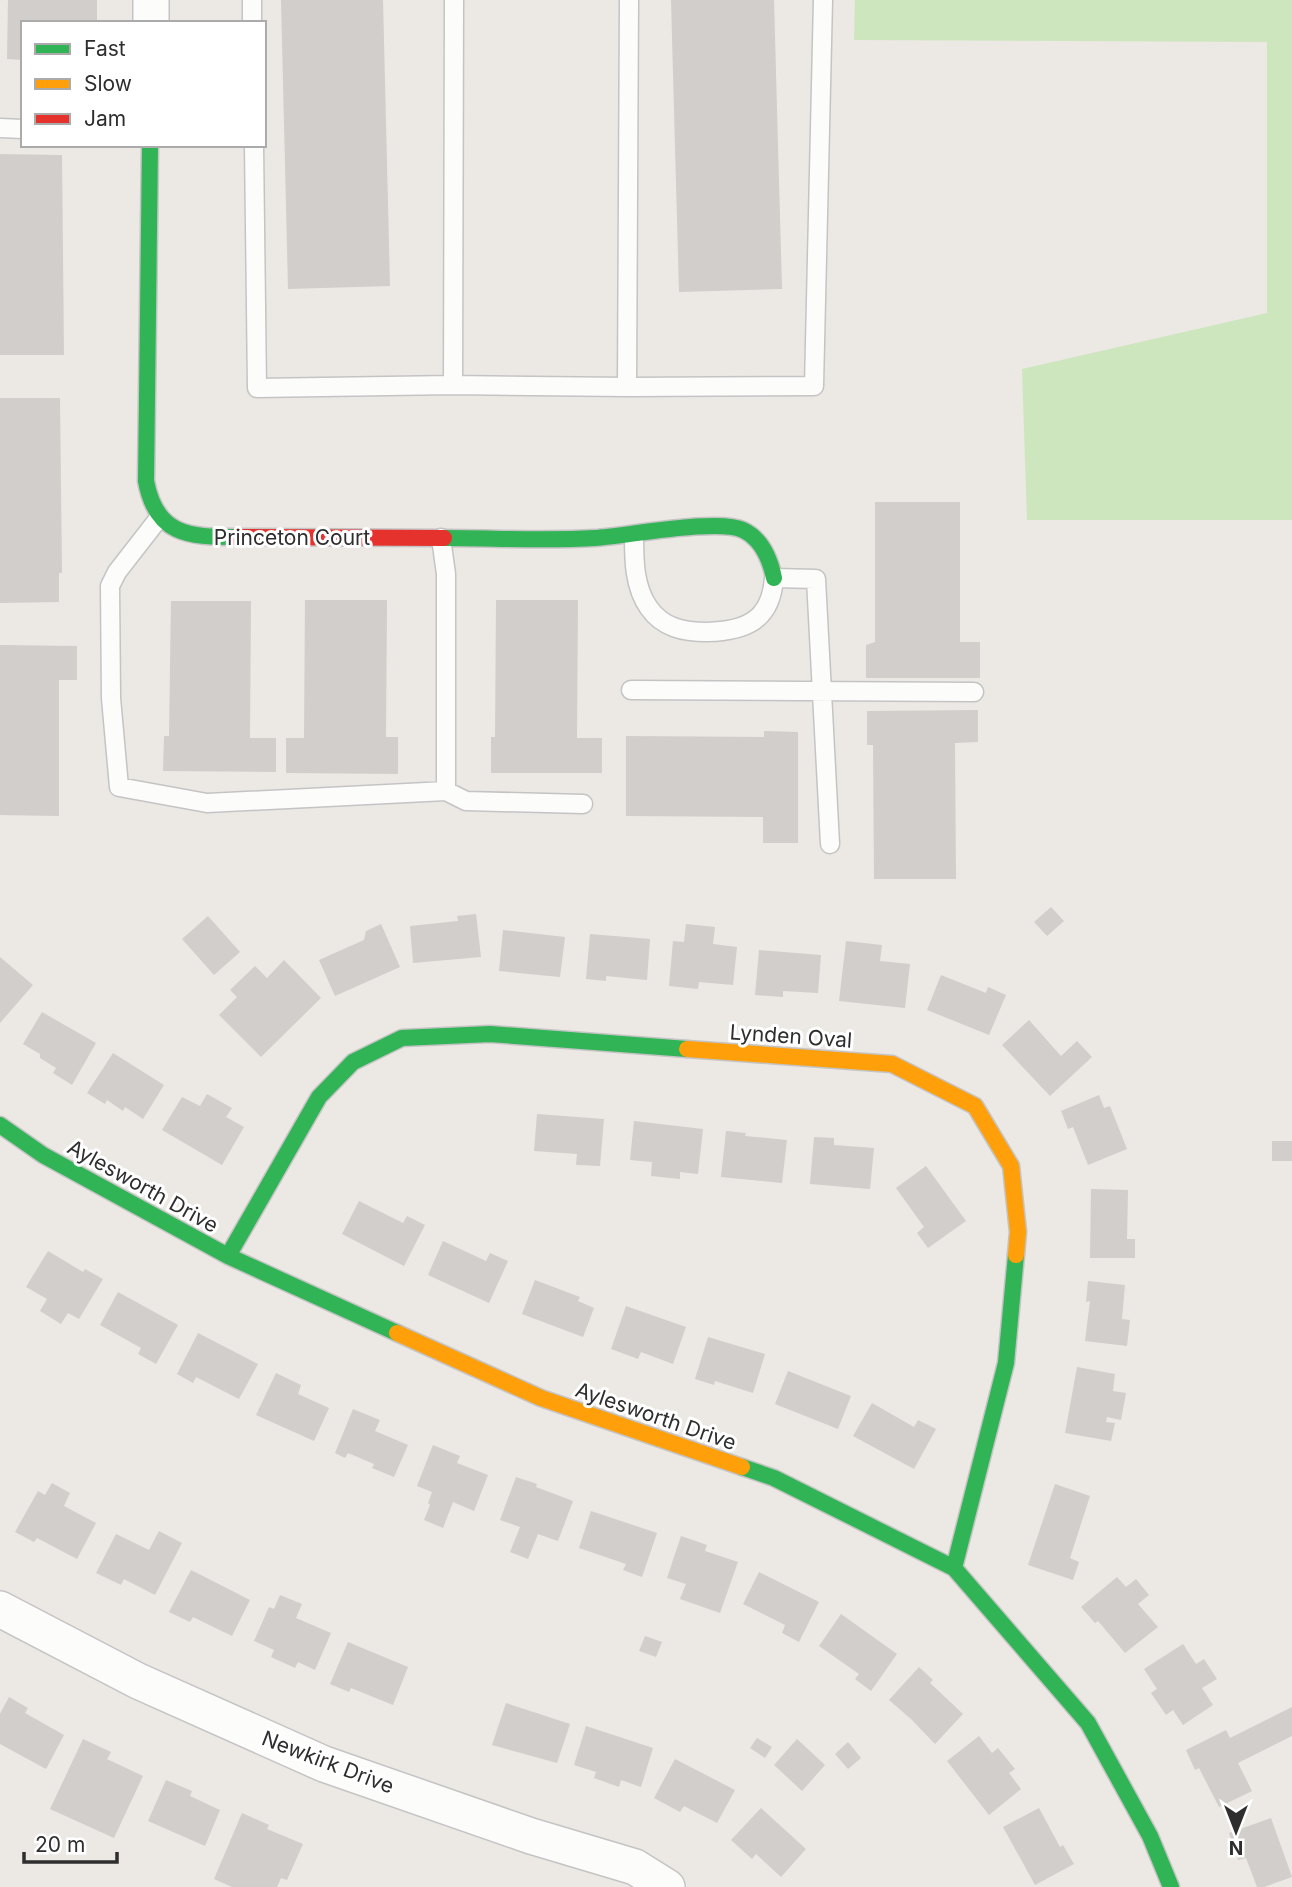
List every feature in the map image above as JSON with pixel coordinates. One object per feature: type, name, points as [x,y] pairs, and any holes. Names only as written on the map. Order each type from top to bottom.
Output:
[{"type":"street","points":[[151,0],[151,21]]},
{"type":"street","points":[[150,147],[146,481],[150,502],[159,518]]},
{"type":"street","name":"Princeton Court","points":[[159,518],[176,531],[200,537],[593,538],[721,525],[743,530],[751,535],[767,551],[774,578]]},
{"type":"street","name":"Lynden Oval","points":[[228,1256],[319,1097],[353,1062],[402,1038],[490,1034],[892,1065],[975,1106],[1011,1166],[1018,1232],[1006,1363],[954,1568]]},
{"type":"street","name":"Aylesworth Drive","points":[[0,1125],[43,1155],[228,1256],[541,1398],[774,1478],[954,1568],[1088,1723],[1150,1836],[1171,1887]]},
{"type":"street","name":"Newkirk Drive","points":[[0,1609],[138,1681],[324,1764],[531,1836],[635,1867],[667,1887]]},
{"type":"lane","points":[[252,0],[252,21]]},
{"type":"lane","points":[[453,385],[454,0]]},
{"type":"lane","points":[[627,387],[629,0]]},
{"type":"lane","points":[[254,147],[257,387],[814,386],[823,0]]},
{"type":"lane","points":[[0,128],[21,129]]},
{"type":"lane","points":[[159,518],[117,572],[110,586],[111,698],[119,787],[207,803],[446,791],[466,801],[583,804]]},
{"type":"lane","points":[[634,535],[634,566],[643,598],[655,615],[671,628],[691,632],[735,631],[761,615],[769,601],[774,578],[816,579],[830,844]]},
{"type":"lane","points":[[441,538],[446,574],[446,791]]},
{"type":"lane","points":[[631,690],[974,692]]},
{"type":"green space","points":[[855,0],[1292,0],[1292,520],[1027,520],[1022,369],[1267,313],[1267,42],[854,40]]},
{"type":"building","points":[[8,0],[97,0],[97,21],[21,21],[21,60],[7,59]]},
{"type":"building","points":[[281,0],[383,0],[390,286],[288,289]]},
{"type":"building","points":[[671,0],[774,0],[782,289],[679,292]]},
{"type":"building","points":[[0,154],[62,155],[64,355],[0,355]]},
{"type":"building","points":[[0,398],[60,398],[62,573],[59,573],[59,602],[0,603]]},
{"type":"building","points":[[875,502],[960,502],[960,642],[980,642],[980,678],[866,678],[866,645],[875,642]]},
{"type":"building","points":[[305,600],[387,600],[386,737],[398,737],[398,774],[286,773],[286,738],[304,738]]},
{"type":"building","points":[[496,600],[578,600],[577,738],[602,738],[602,773],[491,773],[491,737],[495,737]]},
{"type":"building","points":[[171,601],[251,601],[250,738],[276,738],[276,772],[163,771],[164,736],[169,736]]},
{"type":"building","points":[[0,645],[77,646],[77,680],[59,680],[59,816],[0,815]]},
{"type":"building","points":[[978,710],[978,742],[955,743],[956,879],[874,879],[873,745],[867,745],[867,711]]},
{"type":"building","points":[[764,731],[798,732],[798,843],[763,843],[763,817],[626,816],[626,736],[764,737]]},
{"type":"building","points":[[1051,907],[1064,921],[1047,936],[1034,922]]},
{"type":"building","points":[[476,914],[481,957],[413,963],[410,926],[458,921],[457,916]]},
{"type":"building","points":[[208,916],[240,952],[214,975],[182,939]]},
{"type":"building","points":[[381,924],[400,967],[335,996],[319,960],[364,940],[366,931]]},
{"type":"building","points":[[686,924],[715,927],[713,944],[737,947],[733,985],[699,982],[698,989],[669,986],[673,941],[684,942]]},
{"type":"building","points":[[503,930],[565,937],[560,977],[499,971]]},
{"type":"building","points":[[590,934],[650,939],[647,980],[606,976],[606,981],[586,979]]},
{"type":"building","points":[[846,941],[882,945],[880,961],[910,964],[905,1008],[839,1001]]},
{"type":"building","points":[[759,950],[821,955],[818,993],[783,991],[783,997],[755,995]]},
{"type":"building","points":[[0,957],[33,985],[0,1023]]},
{"type":"building","points":[[284,960],[321,998],[261,1057],[219,1015],[237,997],[230,990],[255,966],[267,978]]},
{"type":"building","points":[[941,975],[986,993],[988,987],[1006,995],[989,1035],[927,1010]]},
{"type":"building","points":[[42,1012],[96,1043],[72,1085],[53,1073],[56,1068],[40,1058],[40,1054],[23,1044]]},
{"type":"building","points":[[1029,1020],[1061,1056],[1077,1041],[1092,1057],[1050,1096],[1002,1045]]},
{"type":"building","points":[[113,1053],[164,1085],[143,1119],[125,1107],[123,1111],[107,1100],[105,1104],[87,1093]]},
{"type":"building","points":[[207,1094],[232,1108],[226,1117],[244,1127],[222,1165],[162,1130],[182,1097],[200,1106]]},
{"type":"building","points":[[1099,1095],[1104,1108],[1110,1106],[1127,1149],[1088,1165],[1073,1127],[1068,1129],[1061,1111]]},
{"type":"building","points":[[537,1114],[604,1119],[600,1166],[576,1165],[577,1154],[534,1151]]},
{"type":"building","points":[[634,1121],[703,1129],[698,1174],[680,1172],[680,1179],[651,1176],[652,1162],[630,1160]]},
{"type":"building","points":[[726,1131],[746,1133],[745,1136],[787,1140],[782,1183],[721,1177]]},
{"type":"building","points":[[814,1137],[834,1138],[834,1145],[874,1148],[870,1189],[810,1184]]},
{"type":"building","points":[[1272,1141],[1292,1141],[1292,1161],[1272,1161]]},
{"type":"building","points":[[926,1166],[966,1221],[928,1248],[917,1233],[924,1227],[896,1188]]},
{"type":"building","points":[[1091,1189],[1128,1190],[1127,1239],[1135,1239],[1135,1258],[1090,1258]]},
{"type":"building","points":[[359,1201],[403,1223],[407,1216],[425,1225],[404,1266],[342,1234]]},
{"type":"building","points":[[443,1241],[486,1261],[490,1253],[508,1261],[489,1303],[428,1275]]},
{"type":"building","points":[[48,1251],[83,1272],[85,1269],[103,1279],[79,1319],[68,1313],[61,1324],[40,1311],[47,1299],[26,1287]]},
{"type":"building","points":[[535,1280],[580,1297],[578,1301],[594,1308],[583,1337],[522,1314]]},
{"type":"building","points":[[1088,1281],[1125,1285],[1122,1319],[1130,1320],[1127,1346],[1085,1341],[1090,1301],[1086,1302]]},
{"type":"building","points":[[118,1292],[178,1325],[156,1364],[138,1354],[141,1348],[100,1325]]},
{"type":"building","points":[[626,1306],[686,1327],[673,1364],[641,1352],[638,1359],[611,1349]]},
{"type":"building","points":[[198,1333],[258,1364],[239,1399],[196,1377],[193,1383],[177,1374]]},
{"type":"building","points":[[708,1337],[765,1354],[753,1393],[715,1381],[714,1385],[695,1379]]},
{"type":"building","points":[[1077,1367],[1115,1374],[1113,1391],[1126,1393],[1121,1420],[1107,1417],[1106,1422],[1115,1423],[1111,1441],[1065,1433]]},
{"type":"building","points":[[788,1371],[851,1396],[838,1429],[775,1404]]},
{"type":"building","points":[[276,1373],[301,1385],[298,1394],[329,1408],[314,1441],[256,1415]]},
{"type":"building","points":[[872,1403],[914,1427],[918,1420],[936,1429],[914,1469],[853,1436]]},
{"type":"building","points":[[353,1409],[380,1420],[375,1431],[408,1445],[394,1477],[372,1468],[374,1464],[348,1453],[345,1458],[335,1453]]},
{"type":"building","points":[[433,1445],[460,1456],[457,1463],[488,1475],[474,1511],[453,1502],[443,1528],[424,1520],[432,1492],[417,1486]]},
{"type":"building","points":[[516,1477],[573,1501],[558,1541],[538,1534],[528,1559],[510,1552],[520,1527],[500,1520]]},
{"type":"building","points":[[52,1483],[70,1493],[64,1506],[96,1523],[77,1559],[37,1538],[34,1542],[15,1532],[38,1491],[45,1495]]},
{"type":"building","points":[[1055,1484],[1090,1496],[1070,1558],[1079,1562],[1073,1580],[1028,1565]]},
{"type":"building","points":[[591,1511],[657,1533],[642,1577],[623,1570],[626,1564],[579,1548]]},
{"type":"building","points":[[159,1531],[182,1543],[155,1595],[124,1579],[121,1585],[96,1573],[116,1534],[149,1550]]},
{"type":"building","points":[[681,1536],[707,1545],[705,1551],[738,1562],[720,1613],[680,1599],[686,1584],[667,1578]]},
{"type":"building","points":[[191,1570],[250,1600],[232,1636],[193,1617],[190,1622],[169,1612]]},
{"type":"building","points":[[759,1572],[819,1602],[799,1642],[782,1633],[785,1625],[743,1604]]},
{"type":"building","points":[[1117,1577],[1126,1587],[1136,1579],[1149,1595],[1138,1604],[1158,1627],[1125,1653],[1098,1621],[1095,1623],[1081,1607]]},
{"type":"building","points":[[280,1595],[302,1604],[296,1618],[331,1633],[315,1670],[298,1662],[295,1668],[271,1657],[274,1650],[254,1641],[269,1607],[274,1609]]},
{"type":"building","points":[[841,1614],[897,1654],[871,1691],[855,1679],[859,1674],[819,1646]]},
{"type":"building","points":[[645,1636],[662,1642],[656,1657],[639,1651]]},
{"type":"building","points":[[348,1642],[408,1667],[393,1705],[351,1688],[349,1692],[330,1684]]},
{"type":"building","points":[[1183,1644],[1196,1664],[1204,1659],[1217,1679],[1202,1688],[1213,1705],[1183,1725],[1173,1710],[1166,1715],[1151,1693],[1157,1689],[1144,1669]]},
{"type":"building","points":[[919,1667],[933,1680],[930,1683],[963,1714],[935,1744],[889,1700]]},
{"type":"building","points":[[9,1697],[28,1708],[25,1713],[64,1735],[46,1769],[0,1744],[0,1714]]},
{"type":"building","points":[[506,1703],[570,1724],[557,1763],[492,1745]]},
{"type":"building","points":[[1292,1707],[1292,1736],[1238,1763],[1252,1791],[1219,1807],[1199,1768],[1195,1770],[1186,1750],[1226,1730],[1230,1738]]},
{"type":"building","points":[[586,1726],[653,1748],[641,1787],[621,1780],[619,1787],[594,1778],[596,1772],[574,1765]]},
{"type":"building","points":[[979,1736],[992,1753],[998,1748],[1015,1769],[1009,1773],[1021,1789],[989,1815],[947,1761]]},
{"type":"building","points":[[757,1738],[772,1747],[765,1758],[750,1748]]},
{"type":"building","points":[[83,1739],[111,1752],[107,1759],[143,1776],[114,1838],[50,1809]]},
{"type":"building","points":[[797,1739],[825,1765],[802,1791],[774,1765]]},
{"type":"building","points":[[848,1742],[861,1758],[848,1769],[835,1754]]},
{"type":"building","points":[[675,1759],[735,1790],[717,1823],[684,1806],[680,1812],[654,1798]]},
{"type":"building","points":[[166,1780],[192,1791],[190,1796],[220,1810],[205,1846],[148,1821]]},
{"type":"building","points":[[761,1808],[806,1849],[781,1877],[756,1854],[752,1859],[731,1840]]},
{"type":"building","points":[[1039,1808],[1060,1847],[1063,1845],[1074,1864],[1035,1885],[1003,1827]]},
{"type":"building","points":[[242,1813],[269,1825],[267,1829],[303,1844],[287,1880],[281,1878],[277,1887],[232,1887],[214,1879]]},
{"type":"building","points":[[1271,1818],[1292,1877],[1257,1887],[1246,1858],[1238,1860],[1229,1833]]},
{"type":"traffic: fast","points":[[150,147],[146,481],[158,513],[177,529],[203,536],[236,537]]},
{"type":"traffic: fast","points":[[444,538],[576,539],[694,527],[731,527],[750,534],[760,544],[774,578]]},
{"type":"traffic: fast","points":[[228,1256],[319,1097],[353,1062],[402,1038],[490,1034],[687,1049]]},
{"type":"traffic: fast","points":[[0,1125],[43,1155],[228,1256],[397,1333]]},
{"type":"traffic: fast","points":[[954,1568],[1006,1363],[1016,1255]]},
{"type":"traffic: fast","points":[[742,1467],[774,1478],[954,1568],[1088,1723],[1150,1836],[1171,1887]]},
{"type":"traffic: slow","points":[[687,1049],[892,1064],[975,1106],[1011,1166],[1018,1232],[1016,1255]]},
{"type":"traffic: slow","points":[[397,1333],[541,1398],[742,1467]]},
{"type":"traffic: jam","points":[[236,537],[444,538]]}]
